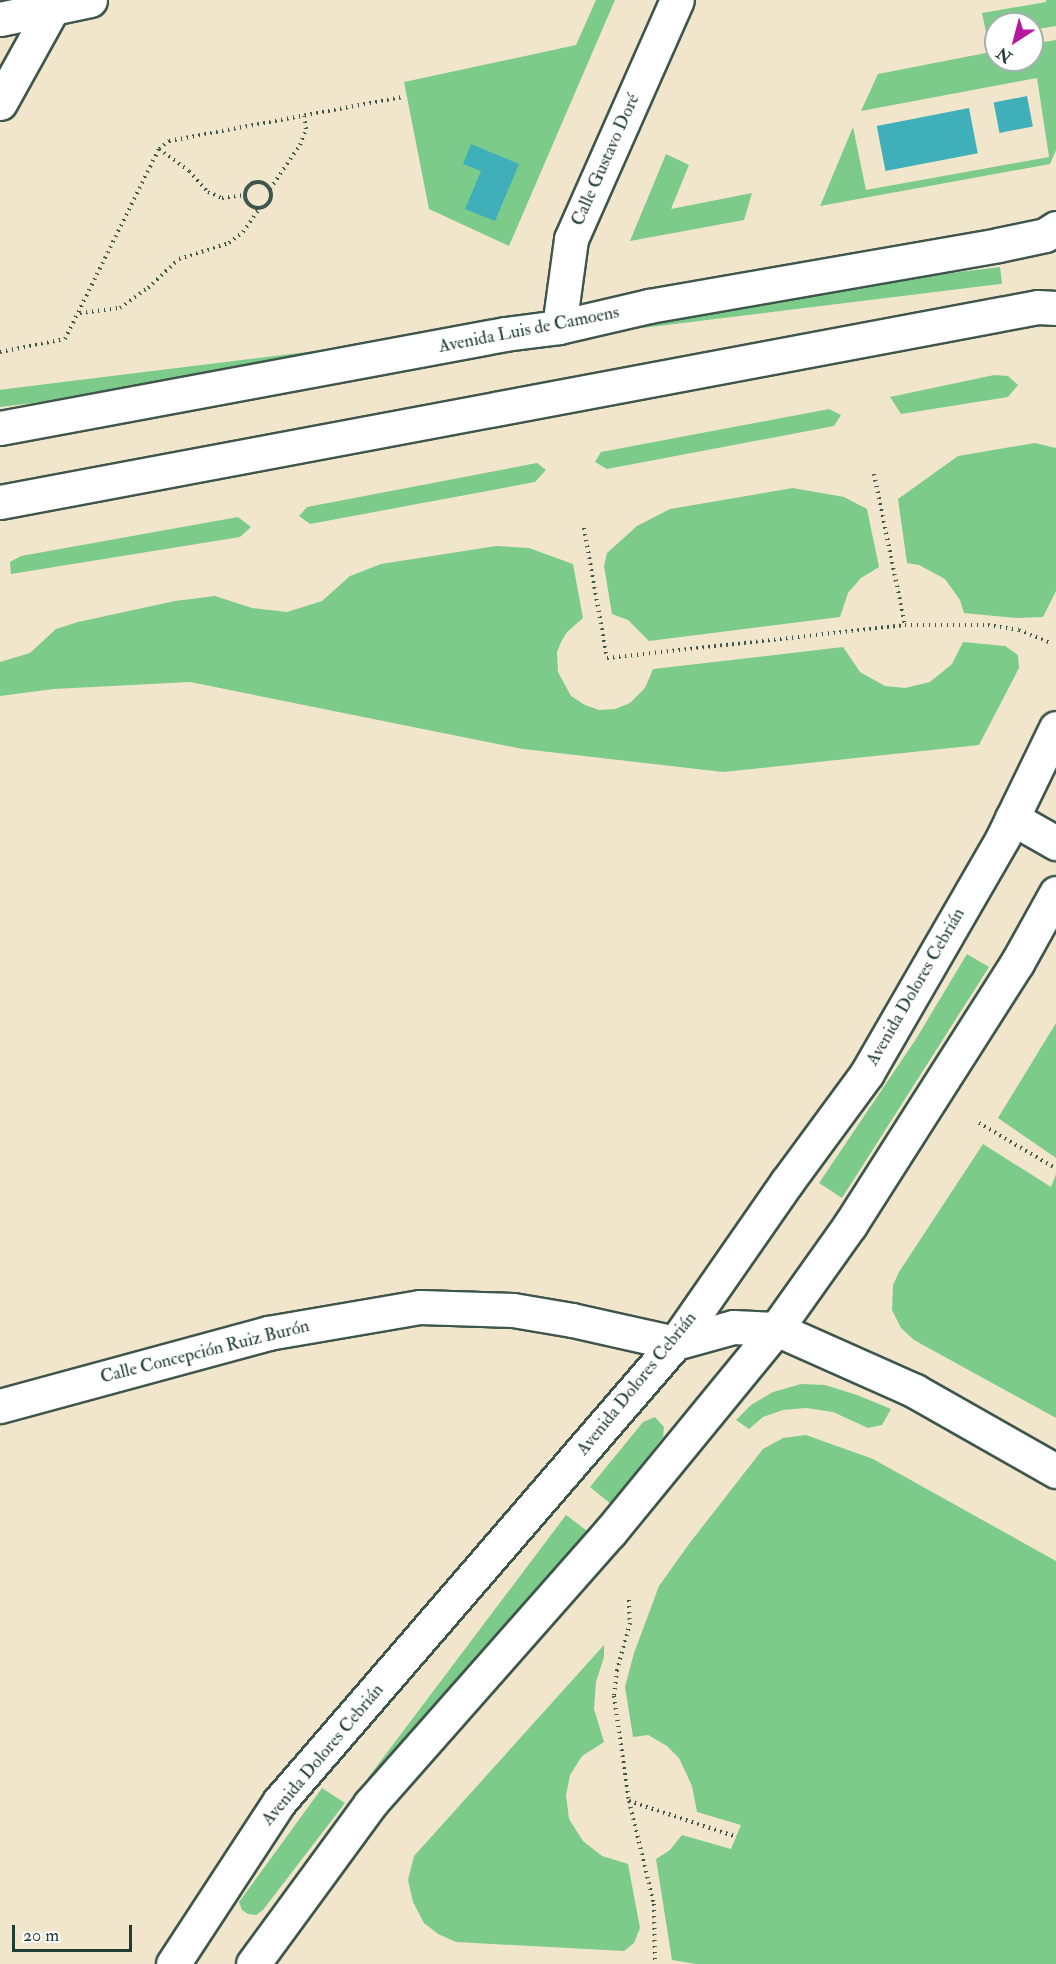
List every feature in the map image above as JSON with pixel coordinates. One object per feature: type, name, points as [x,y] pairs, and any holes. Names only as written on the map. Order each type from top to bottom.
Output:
[{"type":"street","points":[[0,19],[55,4],[90,0]]},
{"type":"street","name":"Calle Gustavo Doré","points":[[559,327],[571,239],[677,0]]},
{"type":"street","points":[[0,104],[55,4]]},
{"type":"street","name":"Avenida Luis de Camoens","points":[[0,428],[505,334],[559,327],[649,306],[998,245],[1045,234],[1056,228]]},
{"type":"street","points":[[0,502],[1038,308],[1056,308]]},
{"type":"street","name":"Avenida Dolores Cebrián","points":[[173,1964],[279,1802],[675,1343],[787,1182],[867,1073],[1012,818],[1056,728]]},
{"type":"street","points":[[1012,818],[1056,843]]},
{"type":"street","points":[[253,1964],[370,1804],[610,1532],[776,1329],[850,1225],[1017,963],[1056,893]]},
{"type":"street","name":"Calle Concepción Ruiz Burón","points":[[0,1407],[268,1333],[420,1307],[513,1310],[572,1320],[675,1343],[733,1327],[776,1329],[915,1391],[1056,1471]]},
{"type":"path","points":[[0,352],[65,339],[159,149],[170,141],[401,97]]},
{"type":"path","points":[[270,189],[300,145],[306,129],[304,116]]},
{"type":"path","points":[[159,149],[189,171],[208,192],[222,198],[244,195]]},
{"type":"path","points":[[79,313],[120,308],[148,288],[179,259],[229,243],[243,232],[260,208],[268,205],[271,196],[270,189],[263,182],[254,182],[247,186],[244,195],[249,205],[260,208]]},
{"type":"path","points":[[874,474],[905,626]]},
{"type":"path","points":[[584,528],[607,658],[905,626],[988,625],[1019,630],[1049,642]]},
{"type":"path","points":[[979,1123],[1055,1168]]},
{"type":"path","points":[[628,1600],[630,1623],[617,1670],[614,1696],[628,1801],[654,1904],[655,1964]]},
{"type":"path","points":[[628,1801],[737,1837]]},
{"type":"green space","points":[[596,0],[615,0],[509,246],[429,209],[404,82],[576,45]]},
{"type":"green space","points":[[1046,0],[1056,0],[1056,26],[1044,28],[1044,12],[988,12],[1046,2]]},
{"type":"green space","points":[[1056,40],[1056,150],[1050,164],[820,206],[853,127],[866,190],[1049,157],[1037,78],[861,111],[878,74],[984,53],[984,72],[1044,72],[1044,42]]},
{"type":"green space","points":[[666,154],[689,165],[671,209],[752,193],[744,220],[630,241]]},
{"type":"green space","points":[[1000,267],[1002,284],[0,407],[0,390]]},
{"type":"green space","points":[[994,375],[1008,376],[1018,385],[1008,397],[901,414],[890,397]]},
{"type":"green space","points":[[829,409],[841,415],[834,426],[607,469],[595,462],[601,452]]},
{"type":"green space","points":[[1035,443],[1056,448],[1056,591],[1043,617],[1016,618],[964,613],[960,600],[945,579],[919,565],[907,563],[898,499],[958,456]]},
{"type":"green space","points":[[537,463],[546,470],[535,482],[310,524],[299,516],[307,507]]},
{"type":"green space","points":[[793,488],[844,497],[867,509],[879,567],[861,578],[848,593],[840,617],[649,641],[628,620],[612,614],[604,566],[607,553],[637,526],[670,509]]},
{"type":"green space","points":[[238,517],[251,527],[240,537],[11,574],[10,562],[21,556]]},
{"type":"green space","points":[[496,546],[529,548],[573,564],[583,618],[567,632],[561,642],[557,652],[558,672],[571,696],[599,710],[615,709],[630,703],[645,688],[653,669],[843,647],[860,672],[885,686],[905,688],[930,682],[952,664],[963,642],[1005,646],[1018,655],[1019,668],[979,745],[723,772],[523,749],[190,682],[54,689],[0,696],[0,662],[30,653],[56,629],[78,622],[175,601],[215,596],[252,608],[287,612],[322,601],[350,576],[381,564]]},
{"type":"green space","points":[[967,954],[989,967],[842,1198],[819,1183],[916,1039]]},
{"type":"green space","points":[[1056,1023],[1056,1158],[998,1118]]},
{"type":"green space","points":[[983,1144],[1051,1187],[1056,1174],[1056,1418],[914,1340],[901,1328],[892,1310],[893,1285],[899,1272]]},
{"type":"green space","points":[[801,1384],[825,1385],[891,1409],[882,1425],[868,1428],[833,1412],[806,1408],[783,1410],[763,1417],[749,1429],[736,1420],[751,1405],[773,1392]]},
{"type":"green space","points":[[655,1417],[664,1427],[663,1437],[611,1504],[590,1487],[643,1422]]},
{"type":"green space","points":[[806,1435],[873,1459],[1056,1561],[1056,1964],[696,1964],[672,1960],[656,1859],[670,1850],[682,1835],[731,1849],[741,1825],[697,1812],[692,1786],[679,1758],[667,1746],[648,1735],[633,1737],[625,1687],[634,1653],[659,1586],[689,1544],[763,1449],[783,1438]]},
{"type":"green space","points":[[566,1515],[587,1531],[389,1793],[368,1778]]},
{"type":"green space","points":[[604,1645],[604,1657],[596,1682],[594,1709],[604,1742],[582,1756],[570,1775],[566,1795],[569,1819],[583,1841],[602,1856],[628,1864],[640,1928],[634,1943],[624,1951],[456,1942],[438,1934],[424,1923],[413,1902],[408,1880],[414,1856]]},
{"type":"green space","points":[[322,1788],[345,1803],[263,1910],[256,1915],[248,1914],[242,1910],[239,1902]]},
{"type":"water","points":[[1027,96],[1033,126],[1000,133],[994,102]]},
{"type":"water","points":[[969,108],[978,153],[886,171],[877,126]]},
{"type":"water","points":[[471,144],[519,164],[495,221],[465,209],[481,171],[463,164]]}]
